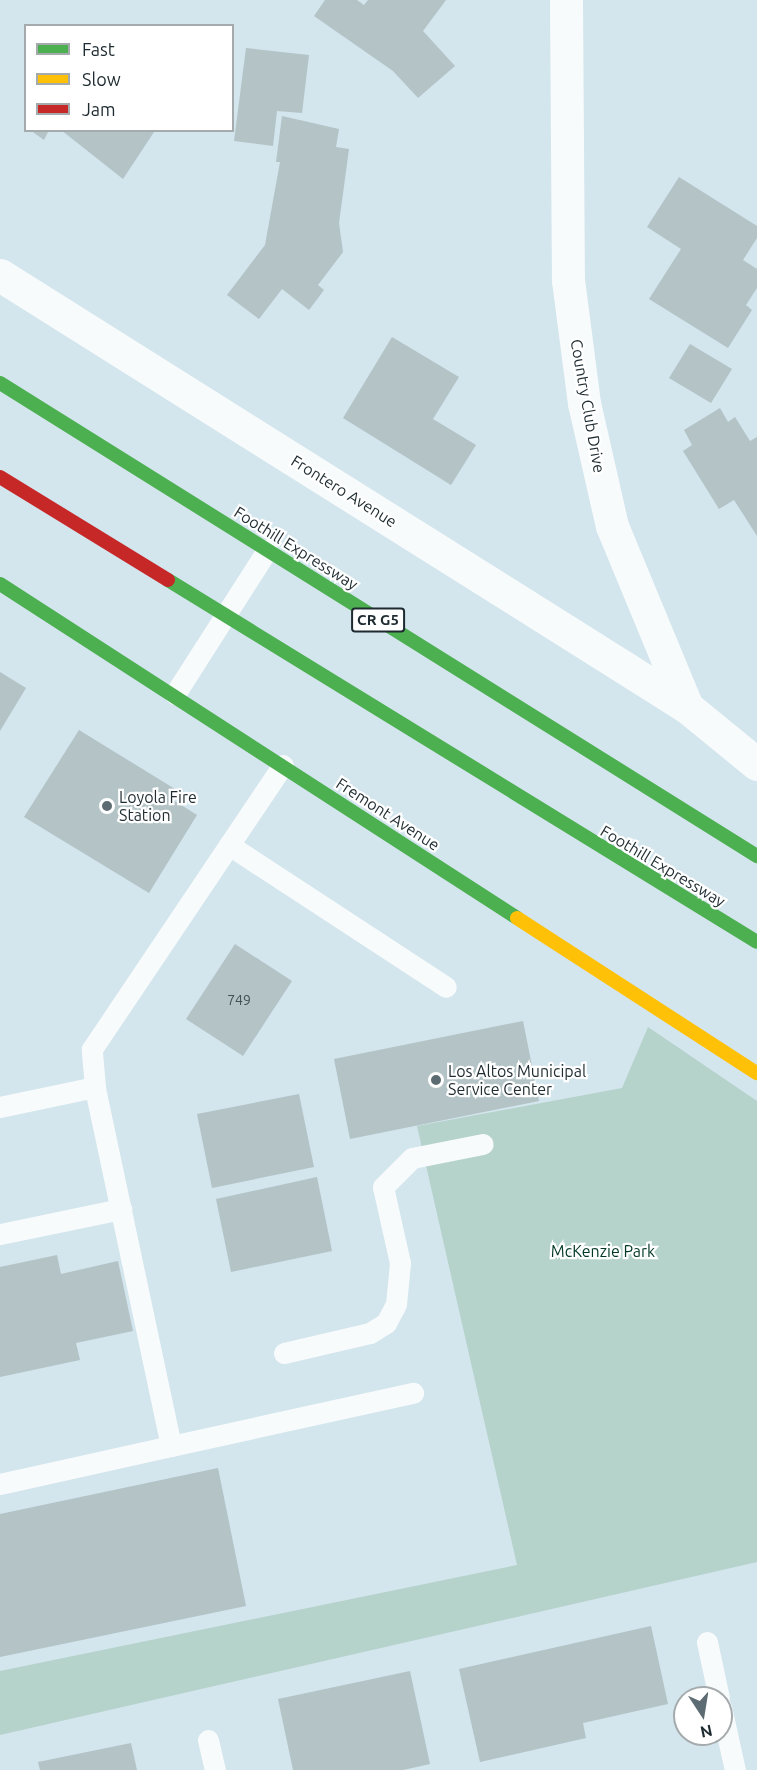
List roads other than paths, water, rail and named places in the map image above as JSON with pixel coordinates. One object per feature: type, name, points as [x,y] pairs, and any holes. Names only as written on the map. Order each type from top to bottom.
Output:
[{"type":"main road","name":"Foothill Expressway","points":[[0,383],[757,856]]},
{"type":"main road","name":"Foothill Expressway","points":[[0,477],[222,618],[757,942]]},
{"type":"main road","name":"Fremont Avenue","points":[[0,584],[175,694],[757,1073]]},
{"type":"street","name":"Country Club Drive","points":[[566,0],[568,280],[584,403],[612,526],[687,707],[757,764]]},
{"type":"street","name":"Frontero Avenue","points":[[0,275],[687,707]]},
{"type":"lane","points":[[175,694],[267,550]]},
{"type":"lane","points":[[171,1446],[95,1087],[92,1049],[283,765]]},
{"type":"lane","points":[[229,845],[446,987]]},
{"type":"lane","points":[[0,1107],[95,1087]]},
{"type":"lane","points":[[284,1353],[370,1334],[386,1323],[396,1304],[400,1263],[383,1187],[412,1158],[483,1144]]},
{"type":"lane","points":[[0,1234],[121,1209]]},
{"type":"lane","points":[[0,1484],[413,1393]]},
{"type":"lane","points":[[707,1642],[716,1686]]},
{"type":"lane","points":[[208,1740],[215,1770]]},
{"type":"lane","points":[[730,1746],[735,1770]]},
{"type":"place","name":"Loyola Fire Station","points":[[107,806]]},
{"type":"place","name":"Los Altos Municipal Service Center","points":[[436,1080]]},
{"type":"park label","name":"McKenzie Park","points":[[603,1251]]}]
